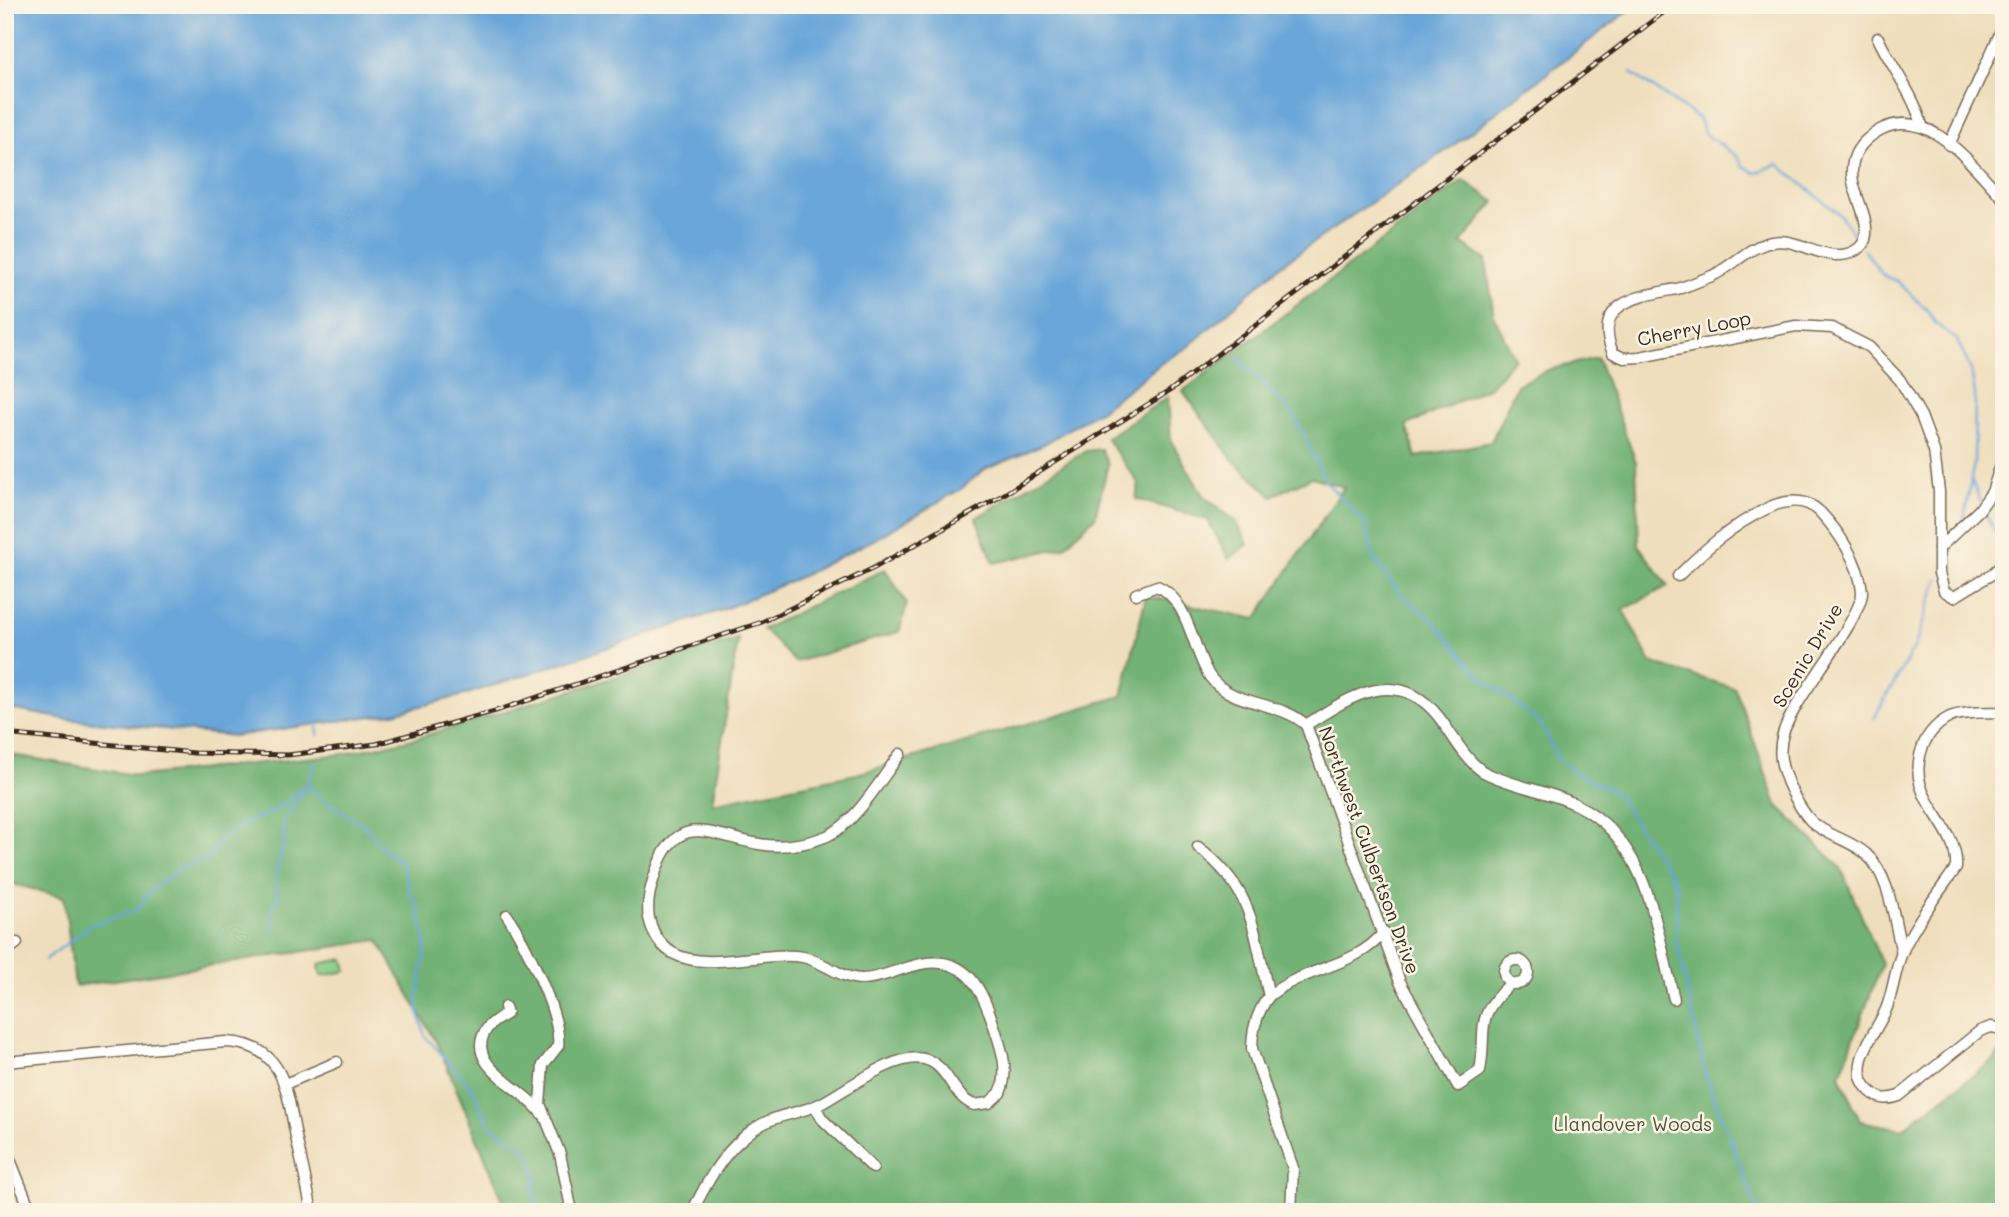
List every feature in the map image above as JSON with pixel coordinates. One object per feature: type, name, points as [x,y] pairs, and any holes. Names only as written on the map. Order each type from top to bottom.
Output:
[{"type":"street","points":[[1949,145],[2004,25]]},
{"type":"street","points":[[1878,38],[1890,64],[1907,88],[1922,125],[1933,130],[2004,199]]},
{"type":"street","name":"Cherry Loop","points":[[1922,125],[1894,125],[1882,129],[1868,138],[1856,152],[1853,176],[1867,236],[1861,247],[1851,254],[1833,255],[1790,242],[1763,245],[1715,274],[1679,288],[1628,299],[1615,311],[1607,340],[1613,353],[1625,358],[1640,357],[1796,326],[1832,328],[1868,346],[1900,380],[1921,416],[1934,451],[1939,573],[1948,596],[1954,597],[1966,591],[2004,562]]},
{"type":"street","points":[[1939,548],[1979,510],[1992,492],[2004,454]]},
{"type":"street","name":"Scenic Drive","points":[[1678,576],[1709,545],[1739,523],[1770,507],[1790,502],[1804,502],[1813,506],[1831,525],[1849,553],[1863,592],[1854,617],[1786,723],[1780,744],[1782,762],[1795,796],[1812,822],[1866,854],[1877,868],[1885,887],[1902,953]]},
{"type":"street","name":"Northwest Culbertson Drive","points":[[1136,594],[1157,586],[1171,594],[1205,668],[1219,686],[1293,716],[1306,725],[1384,932],[1390,957],[1409,1001],[1458,1086],[1479,1071],[1480,1039],[1488,1007],[1511,983]]},
{"type":"street","points":[[1306,725],[1359,693],[1387,689],[1415,695],[1438,716],[1471,763],[1482,771],[1576,804],[1599,818],[1624,845],[1642,879],[1674,999]]},
{"type":"street","points":[[2004,712],[1952,716],[1932,732],[1922,746],[1918,766],[1925,797],[1957,855],[1956,868],[1902,953],[1887,1008],[1864,1051],[1861,1070],[1866,1087],[1877,1097],[1886,1100],[1899,1096],[1980,1031],[1991,1027],[2004,1029]]},
{"type":"street","points":[[692,1212],[712,1174],[748,1132],[767,1121],[815,1106],[887,1067],[919,1058],[940,1067],[968,1103],[979,1105],[994,1100],[1003,1088],[1004,1064],[987,1003],[976,983],[959,969],[939,963],[919,964],[863,979],[798,957],[690,960],[673,953],[657,936],[649,915],[650,890],[666,847],[687,831],[701,830],[759,844],[782,846],[832,833],[848,821],[900,754]]},
{"type":"street","points":[[1198,846],[1230,876],[1245,900],[1269,996]]},
{"type":"street","points":[[507,915],[529,954],[557,1029],[558,1046],[543,1065],[542,1115]]},
{"type":"street","points":[[1291,1212],[1293,1168],[1252,1049],[1252,1033],[1269,996],[1290,982],[1362,952],[1374,945],[1384,932]]},
{"type":"street","points":[[5,952],[17,943]]},
{"type":"street","points":[[505,1007],[507,1013],[485,1031],[484,1056],[493,1070],[524,1095],[542,1115],[560,1154],[572,1212]]},
{"type":"street","points":[[5,1062],[226,1042],[255,1047],[272,1061],[285,1084],[308,1210]]},
{"type":"street","points":[[285,1084],[337,1062]]},
{"type":"street","points":[[815,1106],[822,1119],[873,1168]]},
{"type":"street","points":[[5,1147],[31,1212]]},
{"type":"green space","name":"Llandover Woods","points":[[1463,180],[1495,202],[1461,243],[1486,260],[1494,317],[1515,358],[1490,387],[1407,425],[1416,457],[1491,442],[1517,385],[1548,370],[1597,358],[1636,462],[1639,546],[1668,586],[1623,610],[1651,663],[1735,688],[1777,805],[1841,868],[1882,964],[1840,1075],[1860,1121],[1902,1129],[1996,1058],[2004,1046],[2004,1212],[508,1212],[438,1045],[378,940],[75,986],[64,897],[5,882],[5,754],[140,776],[343,754],[414,739],[738,639],[712,803],[857,774],[1122,696],[1146,596],[1256,619],[1344,487],[1312,477],[1272,496],[1232,459],[1183,391]]},
{"type":"green space","points":[[1168,397],[1171,441],[1204,497],[1236,521],[1248,544],[1229,559],[1208,520],[1136,499],[1139,484],[1106,438]]},
{"type":"green space","points":[[1101,449],[1108,464],[1095,517],[1064,547],[994,563],[976,518],[1086,451]]},
{"type":"green space","points":[[885,569],[907,604],[899,632],[795,662],[763,629]]},
{"type":"green space","points":[[344,959],[347,971],[321,976],[319,964]]},
{"type":"water","points":[[5,5],[1636,5],[1450,148],[1281,265],[1188,347],[1163,362],[1102,409],[1044,444],[985,469],[961,489],[873,540],[802,576],[722,610],[464,695],[394,713],[234,736],[65,719],[5,708]]},
{"type":"waterway","points":[[1631,73],[1698,118],[1705,134],[1738,157],[1742,165],[1755,173],[1778,164],[1840,215],[1857,238]]},
{"type":"waterway","points":[[1864,249],[1883,276],[1897,281],[1927,310],[1936,324],[1957,340],[1971,370],[1975,394],[1974,463],[1964,519]]},
{"type":"waterway","points":[[1238,358],[1294,415],[1326,482],[1365,523],[1374,559],[1400,594],[1432,619],[1479,675],[1541,724],[1557,758],[1575,773],[1615,792],[1665,866],[1676,885],[1677,942],[1705,1073],[1758,1212]]},
{"type":"waterway","points":[[1971,479],[1981,502]]},
{"type":"waterway","points":[[1983,509],[2004,549]]},
{"type":"waterway","points":[[1943,570],[1958,535]]},
{"type":"waterway","points":[[1874,718],[1915,646],[1938,579]]},
{"type":"waterway","points":[[317,724],[318,735]]},
{"type":"waterway","points":[[316,761],[307,785],[321,798],[364,825],[385,851],[401,861],[410,892],[419,910],[426,947],[417,1006],[425,1036],[472,1088],[490,1126],[519,1143],[532,1159],[536,1180],[533,1190],[540,1212]]},
{"type":"waterway","points":[[45,960],[91,925],[137,910],[150,891],[180,868],[208,859],[221,840],[243,823],[272,812],[307,785]]},
{"type":"waterway","points":[[273,933],[271,912],[278,897],[275,878],[284,843],[284,821],[305,788]]},
{"type":"railway","points":[[5,734],[194,753],[288,755],[376,744],[499,710],[762,622],[874,568],[1001,496],[1171,390],[1673,5]]}]
